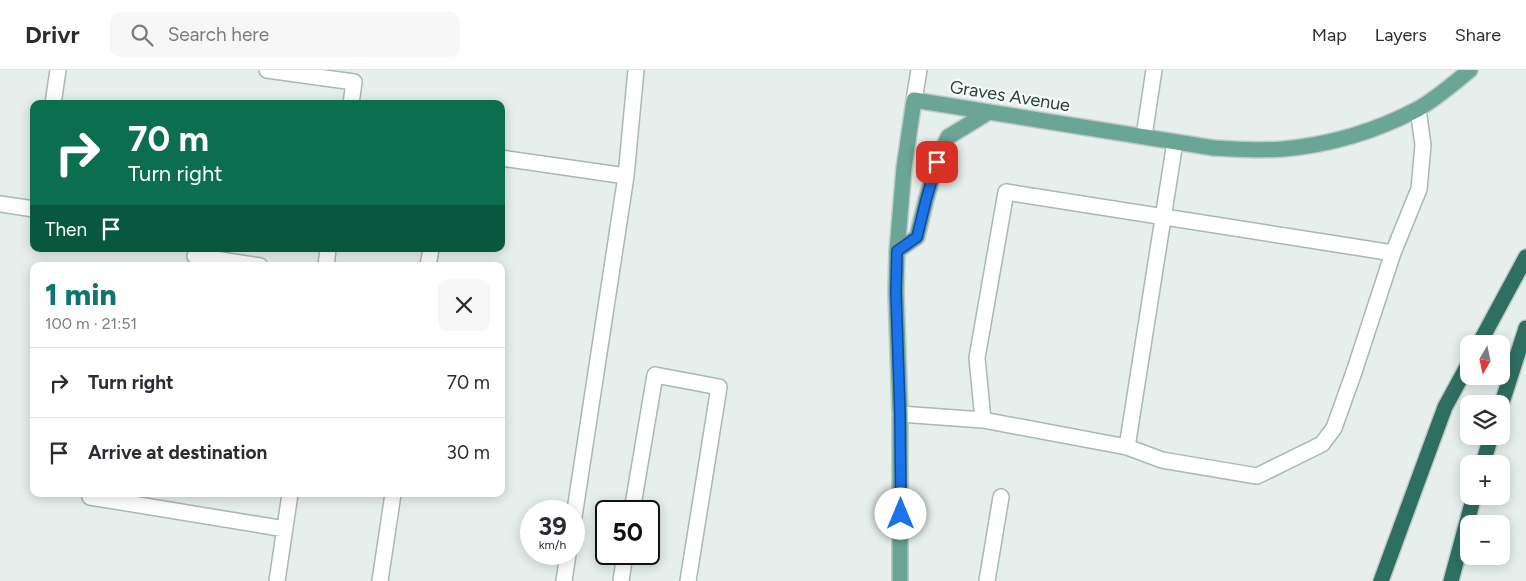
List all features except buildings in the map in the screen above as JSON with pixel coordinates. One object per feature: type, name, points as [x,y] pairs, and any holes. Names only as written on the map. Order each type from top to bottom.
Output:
[{"type":"highway","points":[[1484,335],[1526,258]]},
{"type":"highway","points":[[1505,395],[1526,328]]},
{"type":"highway","points":[[1381,581],[1445,408],[1460,380]]},
{"type":"highway","points":[[1451,581],[1472,505]]},
{"type":"main road","name":"Graves Avenue","points":[[914,100],[1214,148],[1282,149],[1350,137],[1377,128],[1418,109],[1440,95],[1470,70]]},
{"type":"main road","points":[[900,581],[900,414],[896,292],[897,251],[904,168],[914,100]]},
{"type":"main road","points":[[897,251],[917,237],[937,162],[948,137],[989,112]]},
{"type":"street","points":[[54,100],[58,70]]},
{"type":"street","points":[[268,70],[354,82],[352,100]]},
{"type":"street","points":[[577,500],[626,176],[636,70]]},
{"type":"street","points":[[914,100],[919,70]]},
{"type":"street","points":[[1144,136],[1154,70]]},
{"type":"street","points":[[900,414],[983,420],[1127,447],[1162,460],[1257,476],[1322,444],[1334,428],[1393,253],[1419,189],[1423,144],[1418,109]]},
{"type":"street","points":[[1127,447],[1175,142]]},
{"type":"street","points":[[505,159],[626,176]]},
{"type":"street","points":[[983,420],[978,358],[1006,192],[1393,253]]},
{"type":"street","points":[[0,204],[30,208]]},
{"type":"street","points":[[195,256],[234,262]]},
{"type":"street","points":[[634,500],[655,375],[719,387],[688,581]]},
{"type":"street","points":[[90,497],[285,529]]},
{"type":"street","points":[[277,581],[290,497]]},
{"type":"street","points":[[380,581],[393,497]]},
{"type":"street","points":[[987,581],[1001,497]]},
{"type":"street","points":[[564,581],[566,565]]},
{"type":"street","points":[[621,581],[624,565]]},
{"type":"route","points":[[901,514],[896,292],[897,251],[917,237],[937,162]]}]
